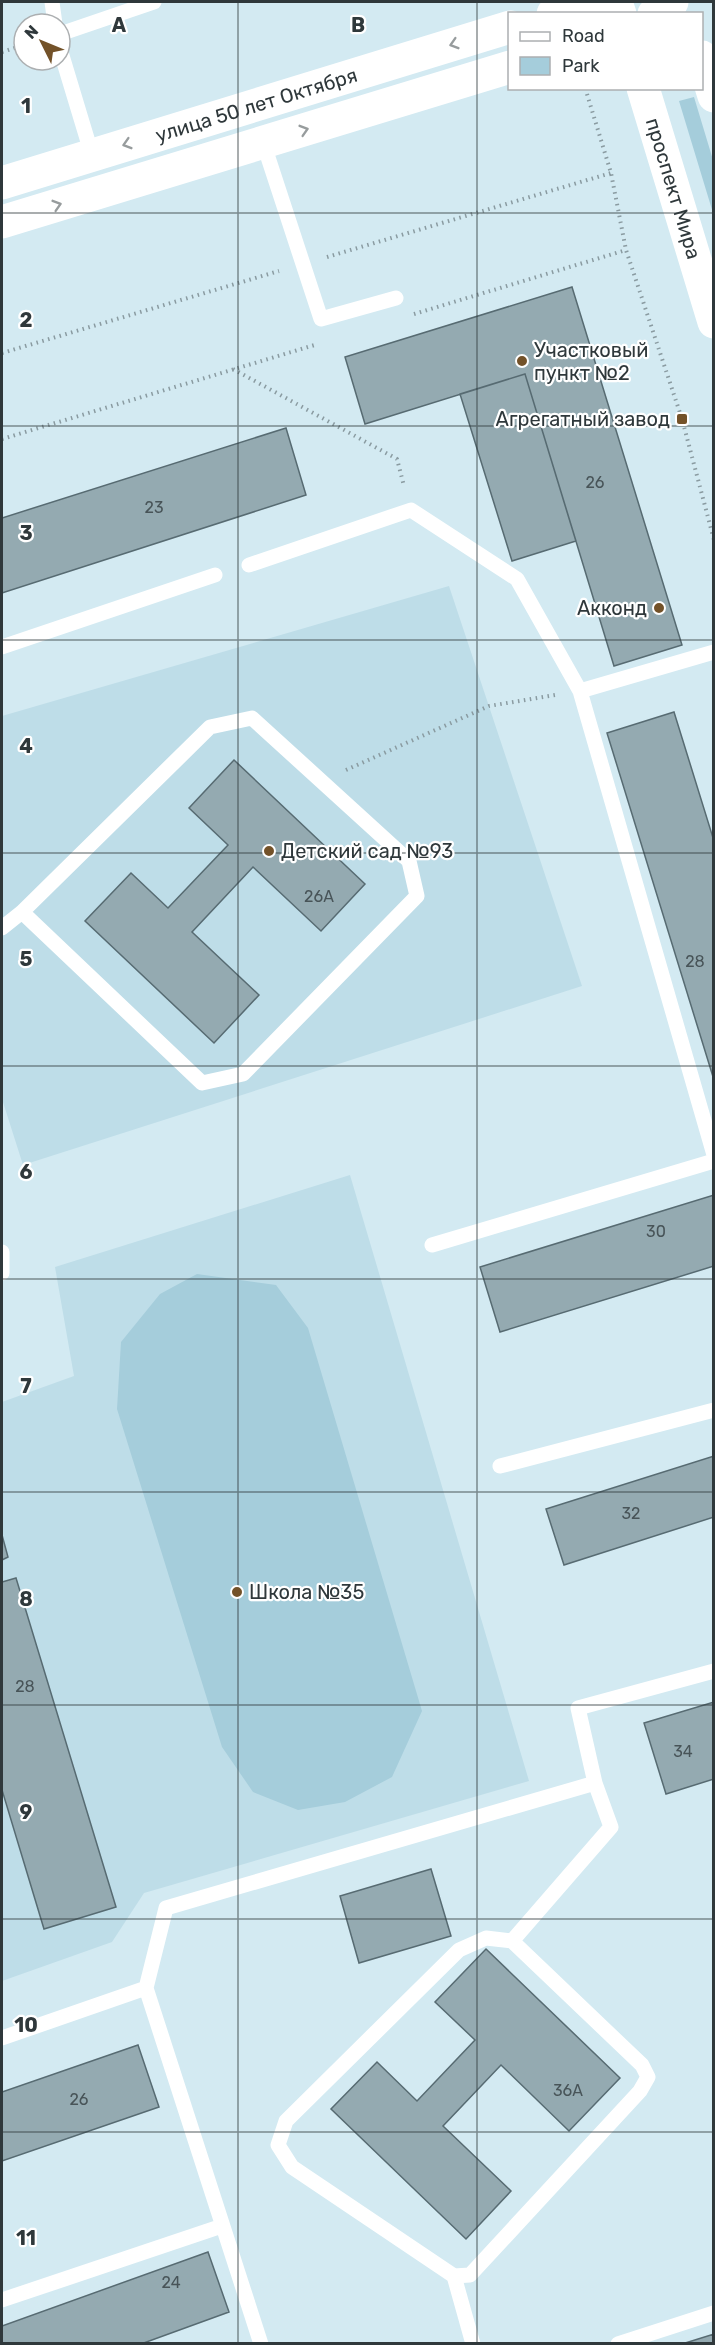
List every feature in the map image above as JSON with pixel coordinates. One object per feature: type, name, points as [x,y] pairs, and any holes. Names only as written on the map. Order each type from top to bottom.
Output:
[{"type":"street","points":[[560,12],[592,2]]},
{"type":"street","points":[[657,12],[672,2]]},
{"type":"street","name":"улица 50 лет Октября","points":[[2,183],[508,28]]},
{"type":"street","points":[[703,60],[714,96]]},
{"type":"street","name":"улица 50 лет Октября","points":[[2,222],[508,68]]},
{"type":"street","name":"проспект Мира","points":[[644,90],[714,322]]},
{"type":"street","points":[[92,155],[102,191]]},
{"type":"lane","points":[[72,30],[154,2]]},
{"type":"lane","points":[[67,72],[92,155]]},
{"type":"lane","points":[[263,142],[321,319],[396,298]]},
{"type":"lane","points":[[249,565],[411,510],[517,579],[580,691],[714,1155]]},
{"type":"lane","points":[[2,647],[215,575]]},
{"type":"lane","points":[[580,691],[714,652]]},
{"type":"lane","points":[[2,928],[22,912],[210,727],[252,718],[409,861],[417,896],[243,1074],[202,1083],[22,912]]},
{"type":"lane","points":[[432,1245],[714,1161]]},
{"type":"lane","points":[[2,1252],[2,1273]]},
{"type":"lane","points":[[500,1466],[714,1410]]},
{"type":"lane","points":[[512,1941],[611,1827],[595,1784],[578,1708],[714,1671]]},
{"type":"lane","points":[[261,2343],[146,1988],[166,1908],[595,1784]]},
{"type":"lane","points":[[486,1938],[512,1941],[642,2065],[648,2077],[640,2091],[470,2275],[454,2276],[292,2167],[278,2145],[286,2121],[459,1950],[486,1938]]},
{"type":"lane","points":[[2,2038],[146,1988]]},
{"type":"lane","points":[[2,2300],[222,2226]]},
{"type":"lane","points":[[454,2276],[473,2343]]},
{"type":"lane","points":[[618,2343],[714,2313]]},
{"type":"path","points":[[587,94],[611,172],[626,250],[682,419],[714,540]]},
{"type":"path","points":[[326,257],[611,172]]},
{"type":"path","points":[[2,353],[280,270]]},
{"type":"path","points":[[233,369],[398,459],[411,510]]},
{"type":"path","points":[[321,782],[489,706],[580,691]]},
{"type":"shaded area","name":"Детский сад №93","points":[[449,586],[582,986],[23,1165],[2,1099],[2,716]]},
{"type":"shaded area","name":"Школа №35","points":[[350,1175],[529,1781],[144,1893],[112,1942],[2,1981],[2,1402],[74,1376],[55,1267]]},
{"type":"green space","points":[[694,97],[713,160],[713,213],[679,101]]},
{"type":"green space","points":[[197,1274],[276,1285],[308,1328],[422,1711],[392,1777],[345,1802],[298,1810],[253,1792],[222,1747],[117,1409],[121,1342],[160,1294]]},
{"type":"building","points":[[572,287],[682,645],[614,666],[525,374],[365,424],[345,357]]},
{"type":"building","points":[[525,374],[576,541],[512,561],[460,394]]},
{"type":"building","points":[[286,428],[306,495],[2,593],[2,518]]},
{"type":"building","points":[[674,712],[714,841],[714,1080],[607,733]]},
{"type":"building","points":[[234,760],[365,884],[321,931],[253,867],[192,932],[259,995],[214,1043],[85,921],[131,873],[168,908],[228,845],[189,808]]},
{"type":"building","points":[[714,1195],[714,1266],[500,1332],[480,1267]]},
{"type":"building","points":[[714,1456],[714,1517],[564,1565],[546,1509]]},
{"type":"building","points":[[2,1535],[8,1557],[2,1560]]},
{"type":"building","points":[[16,1578],[116,1907],[44,1929],[2,1790],[2,1582]]},
{"type":"building","points":[[714,1702],[714,1779],[666,1794],[644,1723]]},
{"type":"building","points":[[431,1869],[451,1936],[359,1963],[340,1896]]},
{"type":"building","points":[[486,1949],[620,2078],[569,2131],[501,2065],[443,2126],[511,2191],[466,2239],[331,2109],[377,2062],[417,2101],[475,2040],[435,2002]]},
{"type":"building","points":[[138,2045],[159,2107],[2,2161],[2,2092]]},
{"type":"building","points":[[208,2252],[229,2312],[141,2344],[2,2344],[2,2326]]},
{"type":"building","points":[[714,2334],[714,2344],[682,2344]]},
{"type":"place","name":"Участковый пункт №2","points":[[522,361]]},
{"type":"place","name":"Агрегатный завод","points":[[682,419]]},
{"type":"place","name":"Акконд","points":[[659,608]]},
{"type":"place","name":"Детский сад №93","points":[[269,851]]},
{"type":"place","name":"Школа №35","points":[[237,1592]]}]
